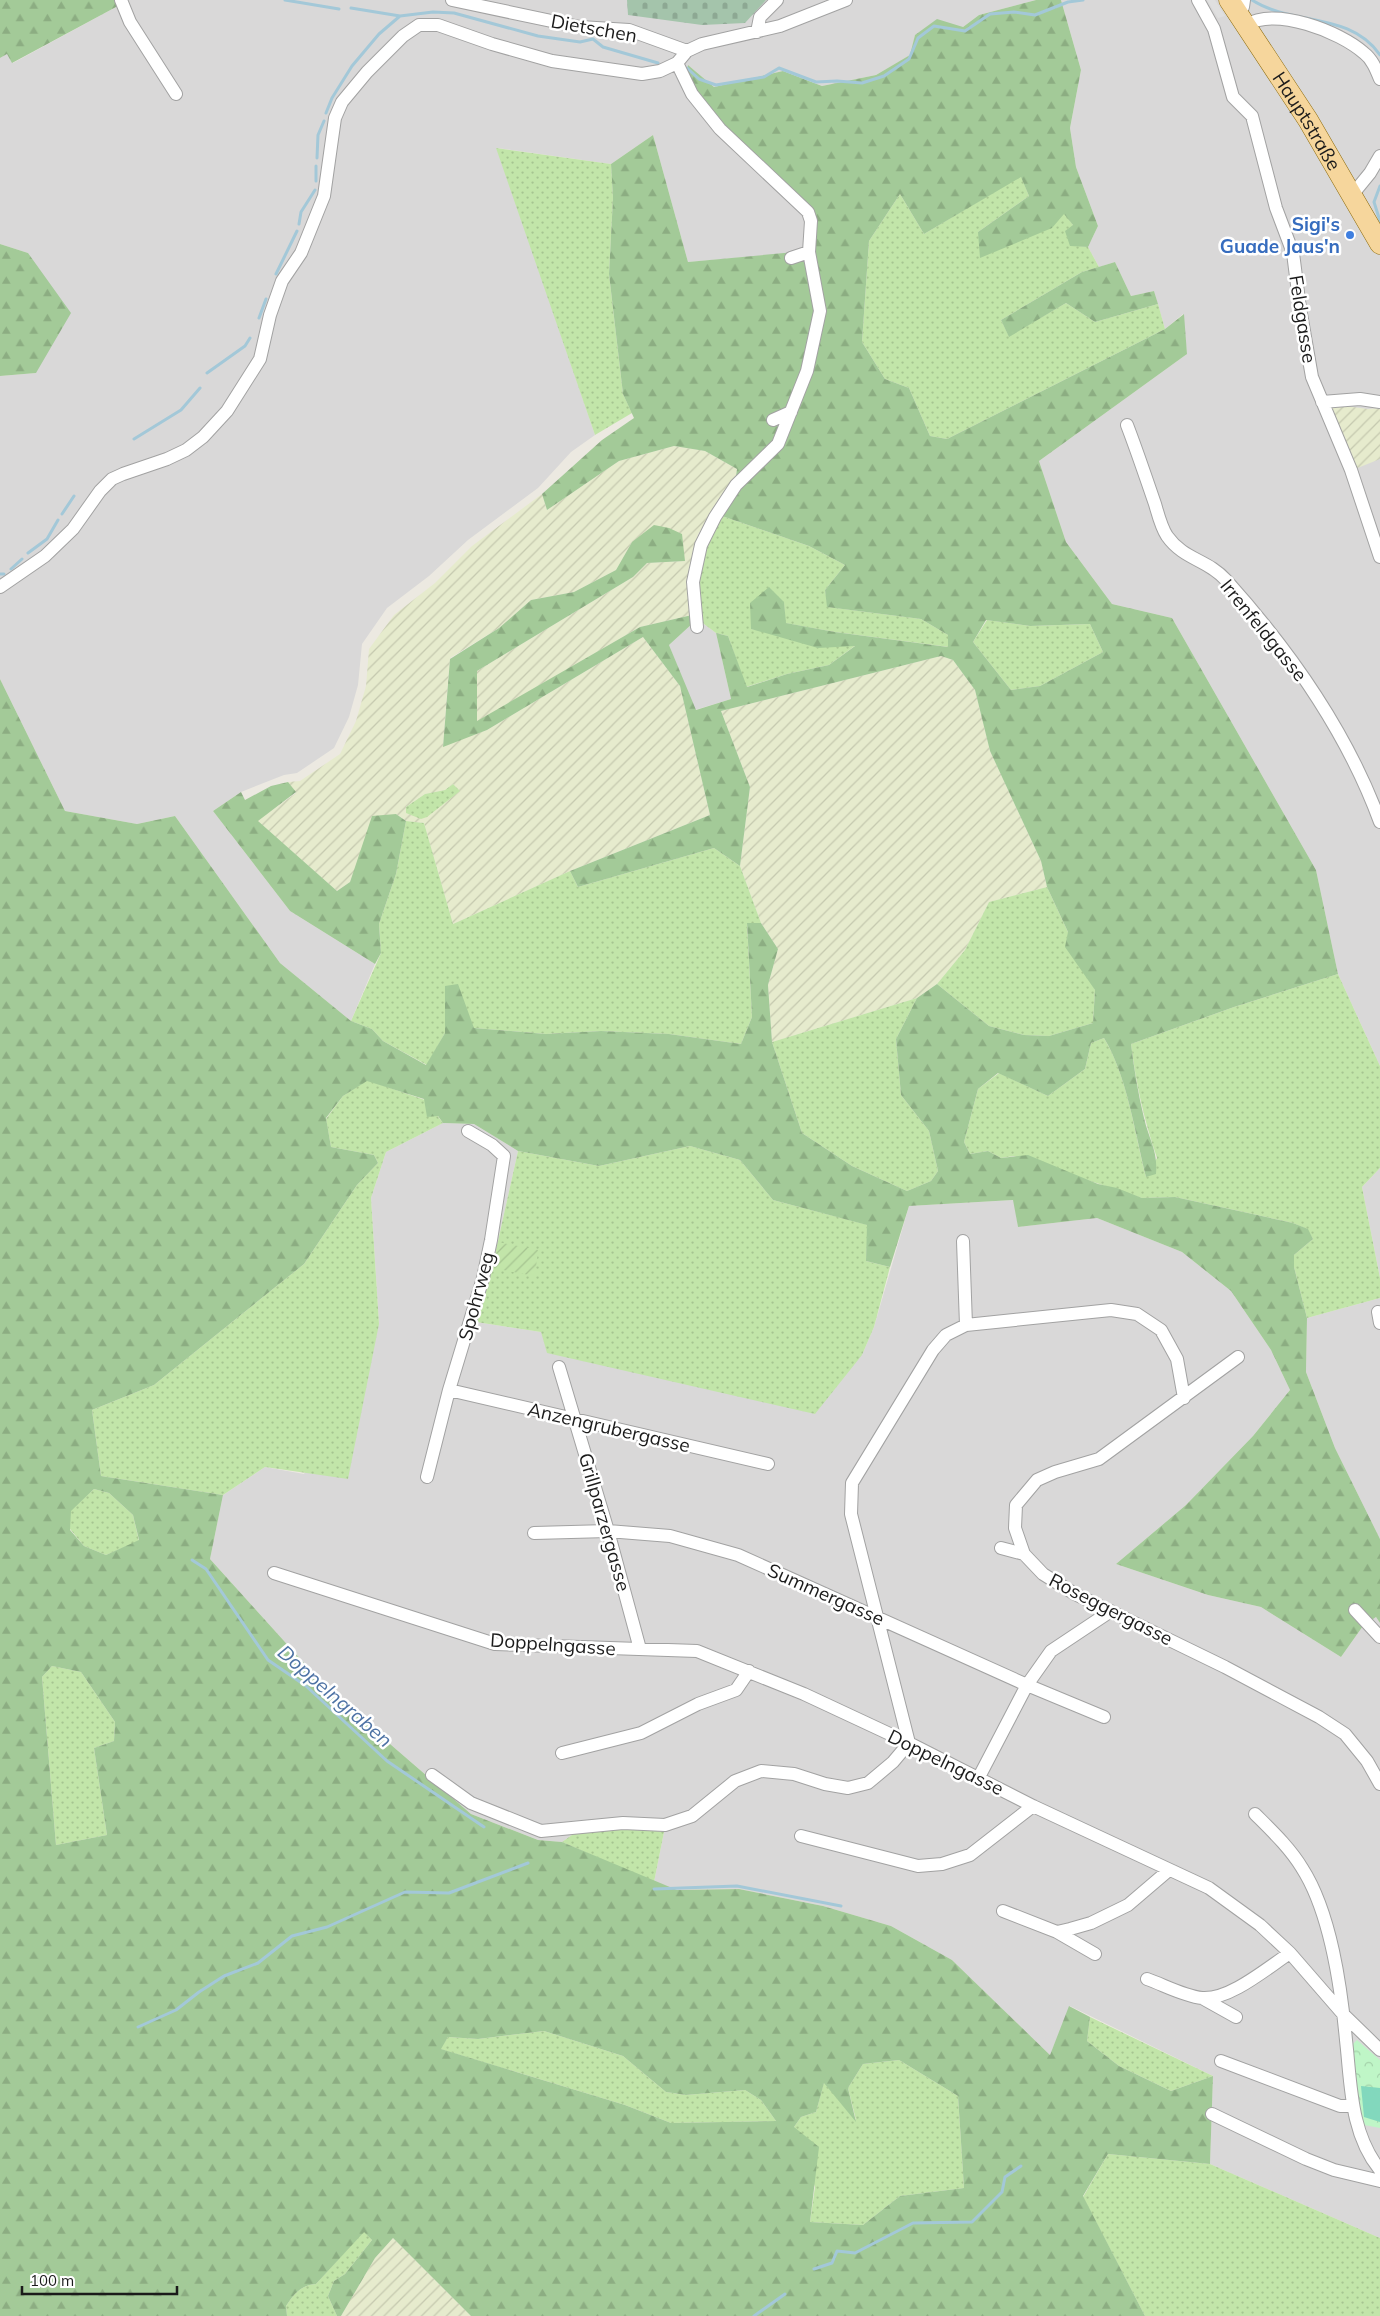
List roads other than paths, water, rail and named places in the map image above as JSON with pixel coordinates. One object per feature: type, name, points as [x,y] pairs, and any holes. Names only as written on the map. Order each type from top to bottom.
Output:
[{"type":"main road","name":"Hauptstraße","points":[[1240,8],[1380,244]]},
{"type":"street","points":[[121,0],[130,22],[176,94]]},
{"type":"street","name":"Dietschen","points":[[452,0],[580,27],[629,30],[687,52]]},
{"type":"street","points":[[757,32],[760,17],[777,0]]},
{"type":"street","points":[[0,587],[45,556],[73,529],[100,491],[112,479],[186,450],[203,437],[227,411],[260,359],[270,315],[282,281],[301,253],[324,196],[335,118],[342,102],[367,72],[403,36],[419,25],[438,25],[492,44],[552,61],[642,74],[660,70],[677,63],[687,52],[702,44],[780,26],[846,0]]},
{"type":"street","name":"Feldgasse","points":[[1198,0],[1214,29],[1233,97],[1252,116],[1276,208],[1293,253],[1312,377],[1351,470],[1380,557]]},
{"type":"street","points":[[1240,8],[1254,20],[1278,18],[1316,27],[1342,37],[1365,53],[1380,77]]},
{"type":"street","points":[[677,63],[692,94],[720,128],[808,212],[811,220],[810,252],[820,310],[807,371],[778,444],[736,485],[715,517],[701,545],[693,582],[697,627]]},
{"type":"street","points":[[1352,195],[1370,174],[1380,156]]},
{"type":"street","points":[[791,258],[810,252]]},
{"type":"street","points":[[1322,402],[1360,399],[1380,402]]},
{"type":"street","points":[[773,420],[791,412]]},
{"type":"street","name":"Irrenfeldgasse","points":[[1127,425],[1166,535],[1184,554],[1206,563],[1224,578],[1281,644],[1350,753],[1380,822]]},
{"type":"street","name":"Spohrweg","points":[[427,1477],[449,1390],[483,1278],[504,1156],[492,1145],[468,1131]]},
{"type":"street","points":[[963,1241],[966,1325]]},
{"type":"street","points":[[432,1775],[471,1803],[541,1831],[623,1823],[665,1825],[692,1816],[735,1781],[761,1771],[794,1774],[824,1784],[848,1788],[868,1783],[893,1762],[908,1743],[851,1514],[852,1483],[933,1350],[946,1335],[966,1325],[1111,1310],[1138,1314],[1161,1330],[1177,1359],[1184,1398]]},
{"type":"street","name":"Roseggergasse","points":[[1238,1357],[1099,1459],[1055,1472],[1037,1480],[1016,1504],[1014,1528],[1024,1554],[1043,1574],[1075,1594],[1225,1667],[1318,1717],[1345,1734],[1367,1760],[1380,1784]]},
{"type":"street","name":"Grillparzergasse","points":[[559,1367],[576,1419],[640,1649]]},
{"type":"street","name":"Anzengrubergasse","points":[[449,1390],[768,1464]]},
{"type":"street","name":"Summergasse","points":[[534,1533],[608,1531],[670,1536],[738,1555],[1028,1686],[1104,1717]]},
{"type":"street","points":[[1000,1548],[1024,1554]]},
{"type":"street","name":"Doppelngasse","points":[[274,1573],[495,1644],[697,1651],[749,1671],[908,1743],[979,1777],[1033,1806],[1209,1888],[1260,1925],[1290,1953],[1343,2014],[1380,2050]]},
{"type":"street","points":[[1355,1610],[1380,1637]]},
{"type":"street","points":[[979,1777],[1028,1686],[1051,1651],[1111,1611]]},
{"type":"street","points":[[562,1753],[641,1733],[698,1704],[736,1690],[749,1671]]},
{"type":"street","name":"Doppelngasse","points":[[801,1836],[918,1866],[942,1864],[970,1855],[1033,1806]]},
{"type":"street","points":[[1255,1814],[1289,1851],[1311,1884],[1326,1925],[1343,2014],[1352,2106],[1362,2136],[1380,2170]]},
{"type":"street","points":[[1057,1932],[1091,1923],[1128,1906],[1169,1870]]},
{"type":"street","points":[[1003,1910],[1057,1932],[1095,1954]]},
{"type":"street","points":[[1202,1998],[1226,1993],[1249,1981],[1290,1953]]},
{"type":"street","points":[[1147,1978],[1202,1998],[1236,2016]]},
{"type":"street","points":[[1221,2060],[1340,2106],[1352,2106]]},
{"type":"street","points":[[1212,2114],[1306,2159],[1334,2170],[1380,2181]]},
{"type":"waterway","points":[[285,0],[339,9]]},
{"type":"waterway","points":[[687,68],[699,79],[716,85],[764,77],[779,68],[816,82],[862,83],[884,76],[909,59],[918,38],[934,26],[965,31],[990,14],[1014,12],[1035,15],[1068,2],[1083,0]]},
{"type":"waterway","points":[[1252,0],[1268,8],[1337,25],[1368,41],[1380,55]]},
{"type":"waterway","points":[[351,8],[400,16]]},
{"type":"waterway","points":[[326,113],[332,98],[352,66],[379,34],[400,16],[433,12],[454,13],[538,36],[580,42],[593,39],[603,47],[658,63]]},
{"type":"waterway","points":[[317,158],[318,135],[324,121]]},
{"type":"waterway","points":[[316,166],[316,181]]},
{"type":"waterway","points":[[1380,186],[1374,202],[1380,221]]},
{"type":"waterway","points":[[299,224],[301,212],[315,190]]},
{"type":"waterway","points":[[276,274],[297,231]]},
{"type":"waterway","points":[[259,318],[266,299]]},
{"type":"waterway","points":[[207,373],[245,346],[250,338]]},
{"type":"waterway","points":[[134,439],[181,410],[200,388]]},
{"type":"waterway","points":[[62,514],[74,496]]},
{"type":"waterway","points":[[28,553],[47,539],[58,520]]},
{"type":"waterway","points":[[11,569],[22,559]]},
{"type":"waterway","name":"Doppelngraben","points":[[192,1560],[206,1569],[268,1660],[306,1686],[387,1761],[484,1827]]},
{"type":"waterway","points":[[138,2027],[176,2010],[224,1976],[258,1963],[292,1936],[327,1927],[405,1892],[449,1893],[528,1863]]},
{"type":"waterway","name":"Doppelngraben","points":[[654,1889],[737,1886],[841,1906]]},
{"type":"waterway","points":[[814,2269],[832,2263],[837,2251],[855,2253],[913,2223],[972,2222],[1002,2192],[1005,2177],[1021,2166]]},
{"type":"waterway","points":[[754,2316],[785,2294]]},
{"type":"place","name":"Sigi's Guade Jaus'n","points":[[1350,235]]}]
